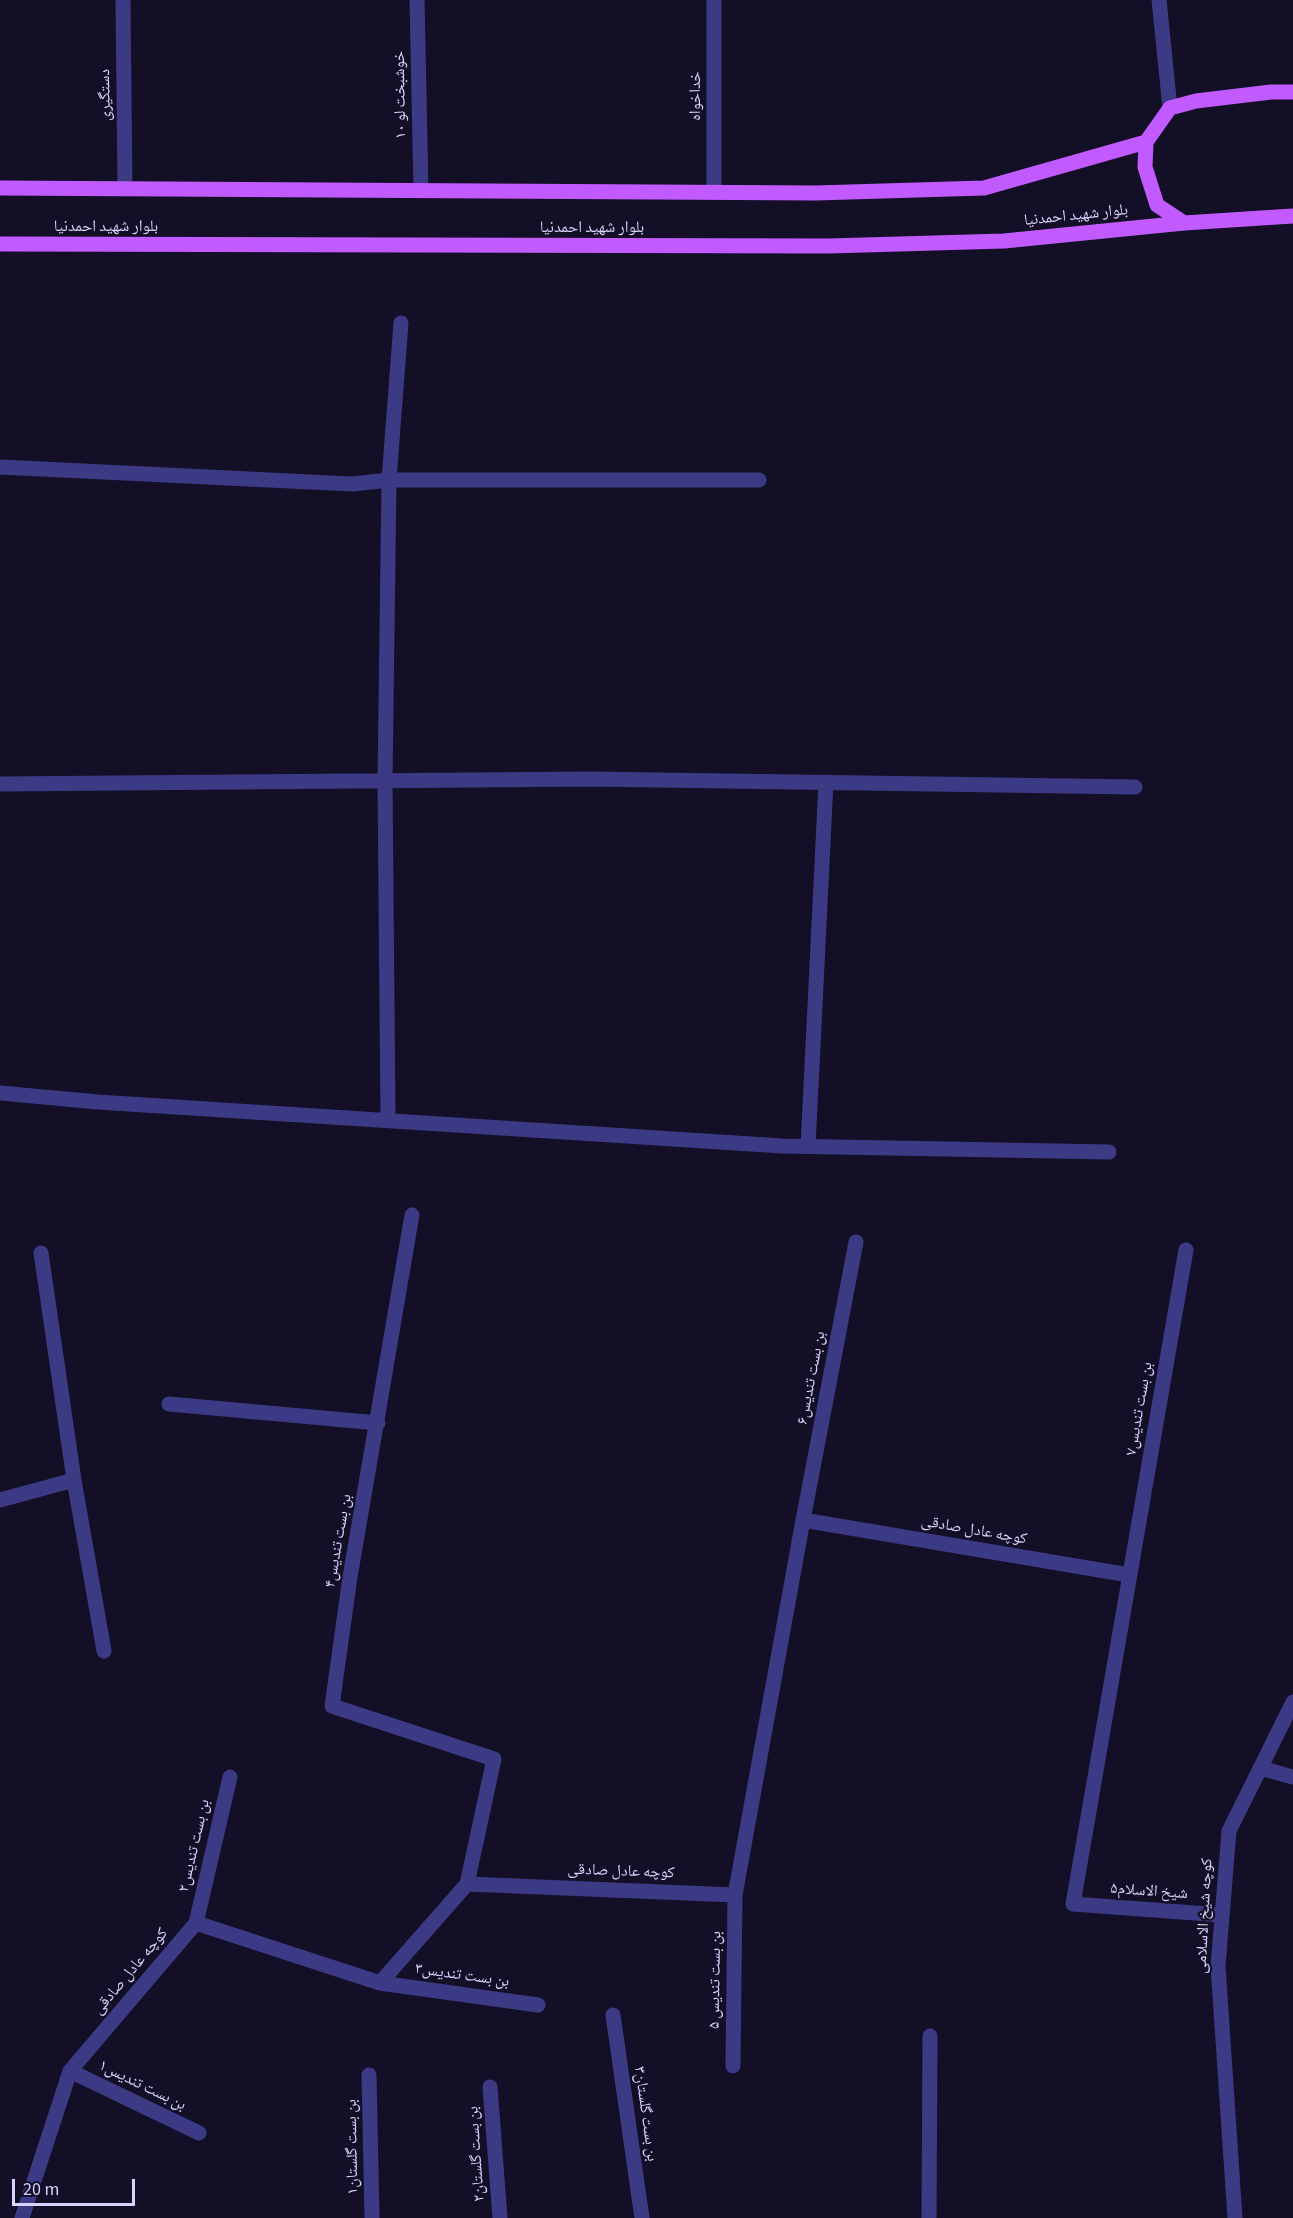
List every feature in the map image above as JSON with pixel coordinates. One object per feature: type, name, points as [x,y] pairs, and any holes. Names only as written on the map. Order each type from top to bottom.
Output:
[{"type":"main road","points":[[1184,223],[1158,205],[1145,167],[1146,142],[1170,108],[1196,102],[1271,92],[1293,92]]},
{"type":"main road","points":[[0,188],[816,193],[984,188],[1146,142]]},
{"type":"main road","name":"بلوار شهید احمدنیا","points":[[0,244],[829,246],[1004,241],[1184,223],[1292,219]]},
{"type":"street","name":"دستگیری","points":[[123,0],[125,189]]},
{"type":"street","name":"خوشبخت لو ۱۰","points":[[417,0],[420,190]]},
{"type":"street","name":"خداخواه","points":[[714,0],[714,192]]},
{"type":"street","points":[[1159,0],[1170,108]]},
{"type":"street","points":[[388,1120],[385,781],[389,480],[401,323]]},
{"type":"street","points":[[0,467],[352,483],[389,480],[759,480]]},
{"type":"street","points":[[0,784],[590,779],[1135,787]]},
{"type":"street","points":[[808,1146],[826,783]]},
{"type":"street","points":[[0,1094],[808,1146],[1109,1152]]},
{"type":"street","name":"بن بست تندیس۴","points":[[412,1215],[350,1577],[332,1706],[494,1759],[466,1884]]},
{"type":"street","name":"بن بست تندیس۶","points":[[803,1520],[856,1242]]},
{"type":"street","name":"بن بست تندیس۷","points":[[1073,1904],[1186,1250]]},
{"type":"street","points":[[41,1253],[74,1480],[104,1651]]},
{"type":"street","points":[[170,1404],[378,1423]]},
{"type":"street","points":[[0,1500],[74,1480]]},
{"type":"street","points":[[735,1895],[803,1520]]},
{"type":"street","name":"کوچه عادل صادقی","points":[[803,1520],[1129,1575]]},
{"type":"street","name":"کوچه شیخ الاسلامی","points":[[1235,2218],[1218,1966],[1229,1831],[1293,1702]]},
{"type":"street","points":[[1260,1768],[1293,1777]]},
{"type":"street","name":"بن بست تندیس۲","points":[[196,1923],[230,1776]]},
{"type":"street","points":[[196,1923],[380,1983],[466,1884]]},
{"type":"street","name":"کوچه عادل صادقی","points":[[466,1884],[735,1895]]},
{"type":"street","name":"بن بست تندیس ۵","points":[[733,2066],[735,1895]]},
{"type":"street","name":"شیخ الاسلام۵","points":[[1073,1904],[1222,1916]]},
{"type":"street","name":"کوچه عادل صادقی","points":[[22,2218],[70,2071],[196,1923]]},
{"type":"street","name":"بن بست تندیس۳","points":[[380,1983],[538,2005]]},
{"type":"street","name":"بن بست گلستان۳","points":[[613,2015],[642,2218]]},
{"type":"street","points":[[929,2218],[930,2036]]},
{"type":"street","name":"بن بست تندیس۱","points":[[70,2071],[199,2133]]},
{"type":"street","name":"بن بست گلستان۱","points":[[369,2076],[372,2218]]},
{"type":"street","name":"بن بست گلستان۲","points":[[490,2087],[500,2218]]}]
